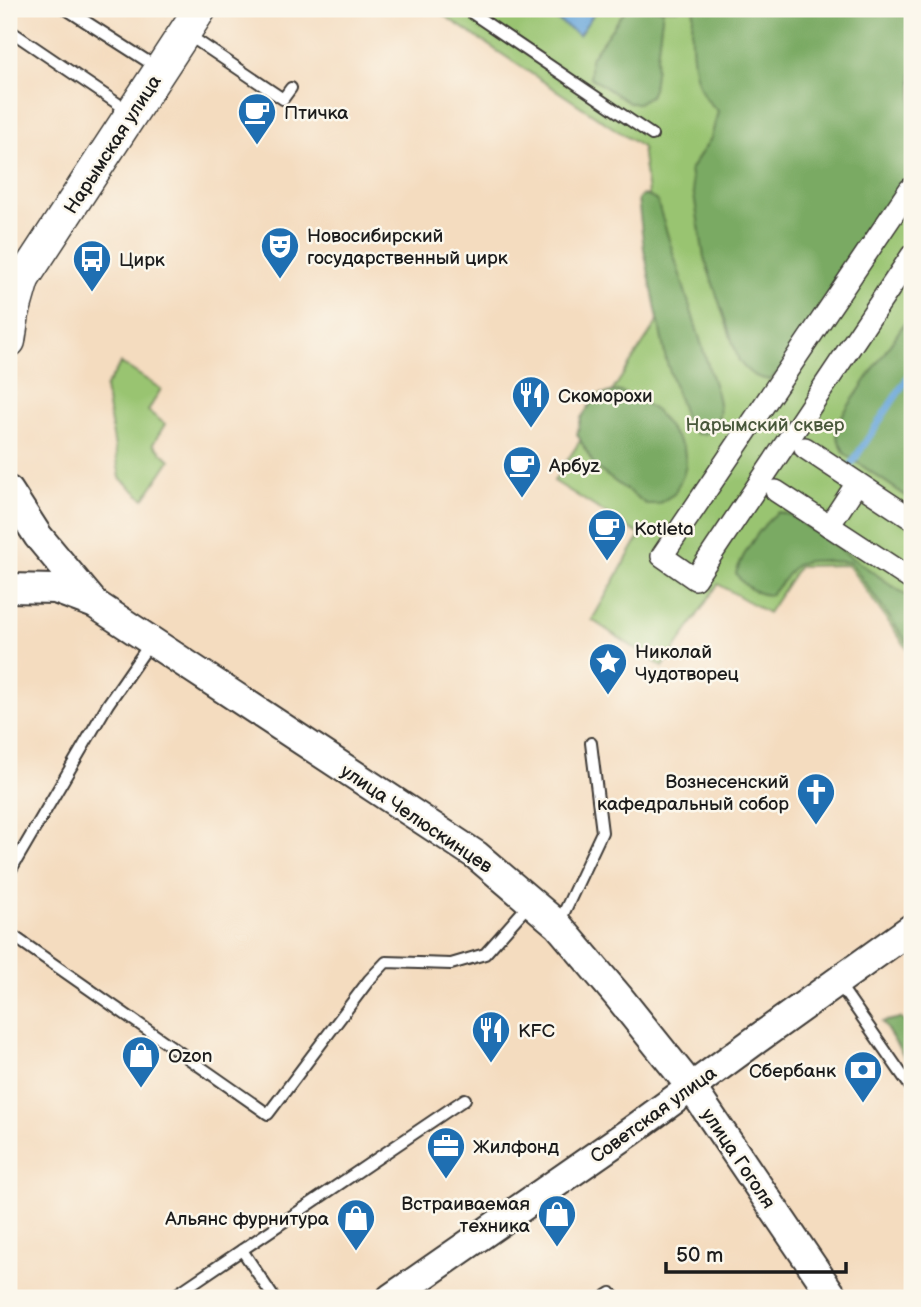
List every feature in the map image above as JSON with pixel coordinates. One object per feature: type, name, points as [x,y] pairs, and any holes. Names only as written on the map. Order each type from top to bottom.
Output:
[{"type":"main road","name":"Нарымская улица","points":[[9,341],[16,285],[192,20]]},
{"type":"main road","name":"улица Челюскинцев","points":[[9,491],[38,536],[94,604]]},
{"type":"main road","name":"улица Челюскинцев","points":[[9,588],[55,589],[94,604],[477,855],[558,925],[691,1087]]},
{"type":"main road","name":"Советская улица","points":[[391,1298],[618,1140],[912,928]]},
{"type":"main road","name":"улица Гоголя","points":[[691,1087],[834,1298]]},
{"type":"street","points":[[912,192],[848,280],[662,556],[695,579],[912,255]]},
{"type":"street","points":[[848,280],[880,303]]},
{"type":"street","points":[[805,448],[912,519]]},
{"type":"street","points":[[830,526],[857,483]]},
{"type":"street","points":[[776,491],[912,580]]},
{"type":"lane","points":[[66,9],[160,69]]},
{"type":"lane","points":[[466,9],[652,135]]},
{"type":"lane","points":[[192,20],[283,99],[292,88]]},
{"type":"lane","points":[[9,30],[132,114]]},
{"type":"lane","points":[[9,873],[108,704],[151,642]]},
{"type":"lane","points":[[558,925],[602,832],[592,743]]},
{"type":"lane","points":[[9,933],[268,1114],[369,980],[386,962],[451,964],[485,954],[531,902]]},
{"type":"lane","points":[[837,981],[912,1089]]},
{"type":"lane","points":[[171,1298],[465,1100]]},
{"type":"lane","points":[[242,1250],[274,1298]]},
{"type":"lane","points":[[603,1298],[611,1293],[615,1298]]},
{"type":"green space","name":"Нарымский сквер","points":[[434,9],[912,9],[912,655],[848,565],[799,566],[768,613],[718,584],[663,667],[592,620],[640,535],[554,481],[663,313],[642,147]]},
{"type":"green space","points":[[626,9],[663,9],[653,89],[650,96],[638,103],[629,103],[590,77],[590,59]]},
{"type":"green space","points":[[694,9],[912,9],[912,170],[780,370],[770,380],[752,374],[739,361],[704,257],[690,170],[711,138],[718,111],[704,96],[696,75],[692,40]]},
{"type":"green space","points":[[643,195],[657,201],[717,394],[719,416],[705,434],[697,434],[687,424],[666,360],[644,249],[638,199]]},
{"type":"green space","points":[[912,312],[912,500],[845,454],[837,437],[837,423]]},
{"type":"green space","points":[[121,363],[161,389],[148,411],[165,424],[153,444],[170,460],[144,499],[120,478],[105,388]]},
{"type":"green space","points":[[617,391],[636,397],[657,412],[684,448],[686,465],[683,476],[674,494],[658,504],[646,504],[595,467],[577,434],[581,418],[597,395]]},
{"type":"green space","points":[[778,512],[790,515],[910,598],[912,649],[850,562],[799,563],[769,595],[754,591],[742,581],[736,573],[743,557],[759,532]]},
{"type":"green space","points":[[900,1018],[912,1027],[912,1069],[882,1022]]},
{"type":"water","points":[[541,9],[597,9],[579,35]]},
{"type":"waterway","points":[[852,463],[912,371]]},
{"type":"place","name":"Птичка","points":[[257,146]]},
{"type":"place","name":"Новосибирский государственный цирк","points":[[280,280]]},
{"type":"place","name":"Цирк","points":[[92,293]]},
{"type":"place","name":"Скоморохи","points":[[531,429]]},
{"type":"place","name":"Арбуz","points":[[522,499]]},
{"type":"place","name":"Kotleta","points":[[607,562]]},
{"type":"place","name":"Николай Чудотворец","points":[[608,696]]},
{"type":"place","name":"Вознесенский кафедральный собор","points":[[816,826]]},
{"type":"place","name":"KFC","points":[[491,1064]]},
{"type":"place","name":"Ozon","points":[[141,1089]]},
{"type":"place","name":"Сбербанк","points":[[863,1104]]},
{"type":"place","name":"Жилфонд","points":[[446,1180]]},
{"type":"place","name":"Встраиваемая техника","points":[[557,1248]]},
{"type":"place","name":"Альянс фурнитура","points":[[356,1252]]}]
